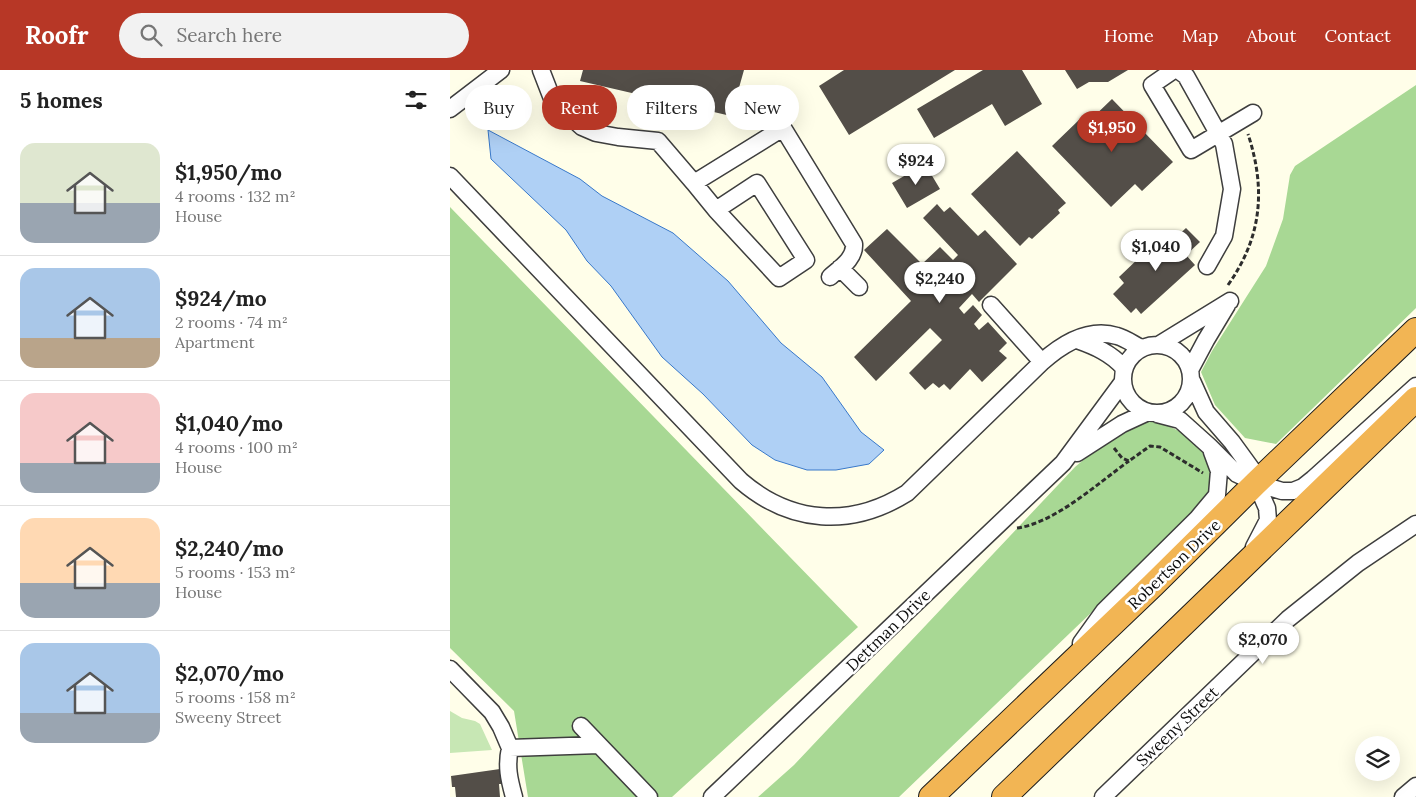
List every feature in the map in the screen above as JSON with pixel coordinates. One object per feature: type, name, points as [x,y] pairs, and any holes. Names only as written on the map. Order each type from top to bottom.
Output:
[{"type":"highway","name":"Robertson Drive","points":[[931,797],[1416,330]]},
{"type":"highway","points":[[1004,797],[1416,399]]},
{"type":"street","points":[[450,109],[501,70]]},
{"type":"street","points":[[541,70],[553,100],[582,127],[596,133],[658,142],[716,210],[779,278],[806,260],[757,183],[716,210]]},
{"type":"street","points":[[1207,266],[1224,236],[1232,189],[1224,144],[1219,134],[1186,76],[1176,70],[1152,85],[1191,150],[1219,134],[1253,112]]},
{"type":"street","points":[[694,183],[783,128],[854,244],[854,251],[850,259],[835,272],[859,287]]},
{"type":"street","points":[[450,176],[741,481],[754,492],[788,510],[826,517],[845,516],[876,509],[892,502],[907,493],[1042,362],[1064,344],[1087,335],[1101,333],[1117,336],[1141,348]]},
{"type":"street","points":[[1152,413],[1167,412],[1177,407],[1184,400],[1190,391],[1191,375],[1206,340],[1230,301],[1160,344]]},
{"type":"street","points":[[992,306],[1042,362]]},
{"type":"street","points":[[1077,340],[1117,359],[1123,375],[1125,393],[1138,408],[1180,420],[1238,474],[1256,483],[1282,491],[1293,491],[1303,487],[1416,386]]},
{"type":"street","points":[[1123,375],[1131,356],[1141,348],[1160,344],[1168,346],[1182,355],[1206,412],[1232,442],[1256,475],[1256,483],[1267,508],[1268,520],[1246,562]]},
{"type":"street","name":"Dettman Drive","points":[[1063,463],[1123,375]]},
{"type":"street","name":"Dettman Drive","points":[[712,797],[1063,463],[1119,426],[1152,413]]},
{"type":"street","points":[[1057,677],[1104,611],[1197,519],[1217,495],[1218,471],[1209,446]]},
{"type":"street","name":"Sweeny Street","points":[[1103,797],[1288,619],[1358,563],[1416,524]]},
{"type":"street","points":[[450,669],[492,712],[502,727],[510,748],[507,762],[508,778],[514,796]]},
{"type":"street","points":[[581,726],[649,797]]},
{"type":"street","points":[[510,748],[599,745]]},
{"type":"street","points":[[1404,797],[1416,786]]},
{"type":"path","points":[[1119,426],[1114,448],[1122,458],[1129,461],[1150,446],[1160,447],[1206,476],[1218,480]]},
{"type":"green space","points":[[1416,85],[1416,308],[1276,444],[1245,438],[1215,405],[1201,372],[1212,351],[1266,266],[1283,219],[1290,175],[1295,166]]},
{"type":"green space","points":[[450,207],[858,627],[672,797],[528,797],[514,711],[450,648]]},
{"type":"green space","points":[[1142,421],[1170,427],[1184,434],[1204,454],[1210,467],[1212,481],[1207,499],[1191,517],[899,797],[758,797],[794,765],[1075,467],[1107,440]]},
{"type":"green space","points":[[450,711],[462,718],[480,724],[492,750],[450,753]]},
{"type":"water","points":[[488,130],[580,179],[602,196],[673,233],[728,281],[781,343],[822,377],[861,432],[884,450],[869,464],[836,470],[807,470],[775,460],[752,445],[703,394],[662,357],[611,286],[587,261],[566,230],[491,159]]},
{"type":"building","points":[[583,70],[744,70],[740,85],[725,85],[725,115],[715,112],[715,85],[627,85],[627,92],[617,90],[617,85],[597,85],[580,81]]},
{"type":"building","points":[[844,70],[955,70],[849,135],[819,86]]},
{"type":"building","points":[[983,70],[1022,70],[1042,104],[1005,126],[992,104],[934,138],[917,109]]},
{"type":"building","points":[[1065,70],[1128,70],[1108,82],[1089,82],[1077,89]]},
{"type":"building","points":[[1112,99],[1173,162],[1142,191],[1135,184],[1111,207],[1052,146],[1081,118],[1086,124]]},
{"type":"building","points":[[1017,151],[1066,203],[1058,210],[1060,213],[1032,239],[1029,237],[1020,246],[971,194]]},
{"type":"building","points":[[925,164],[940,189],[907,208],[892,183]]},
{"type":"building","points":[[937,204],[944,212],[950,207],[978,236],[985,230],[1017,264],[979,302],[972,294],[959,308],[964,314],[973,305],[982,315],[974,324],[979,330],[988,322],[1007,343],[999,351],[1007,358],[982,382],[970,369],[950,390],[944,384],[939,388],[933,383],[925,390],[909,373],[942,340],[930,328],[876,381],[854,357],[911,301],[864,250],[887,229],[922,264],[940,247],[953,260],[958,255],[923,218]]},
{"type":"building","points":[[1186,228],[1200,242],[1186,255],[1195,265],[1141,314],[1136,308],[1131,313],[1113,294],[1124,283],[1119,277],[1164,234],[1172,241]]},
{"type":"building","points":[[500,769],[502,784],[499,784],[500,797],[456,797],[455,787],[452,787],[451,776]]}]
